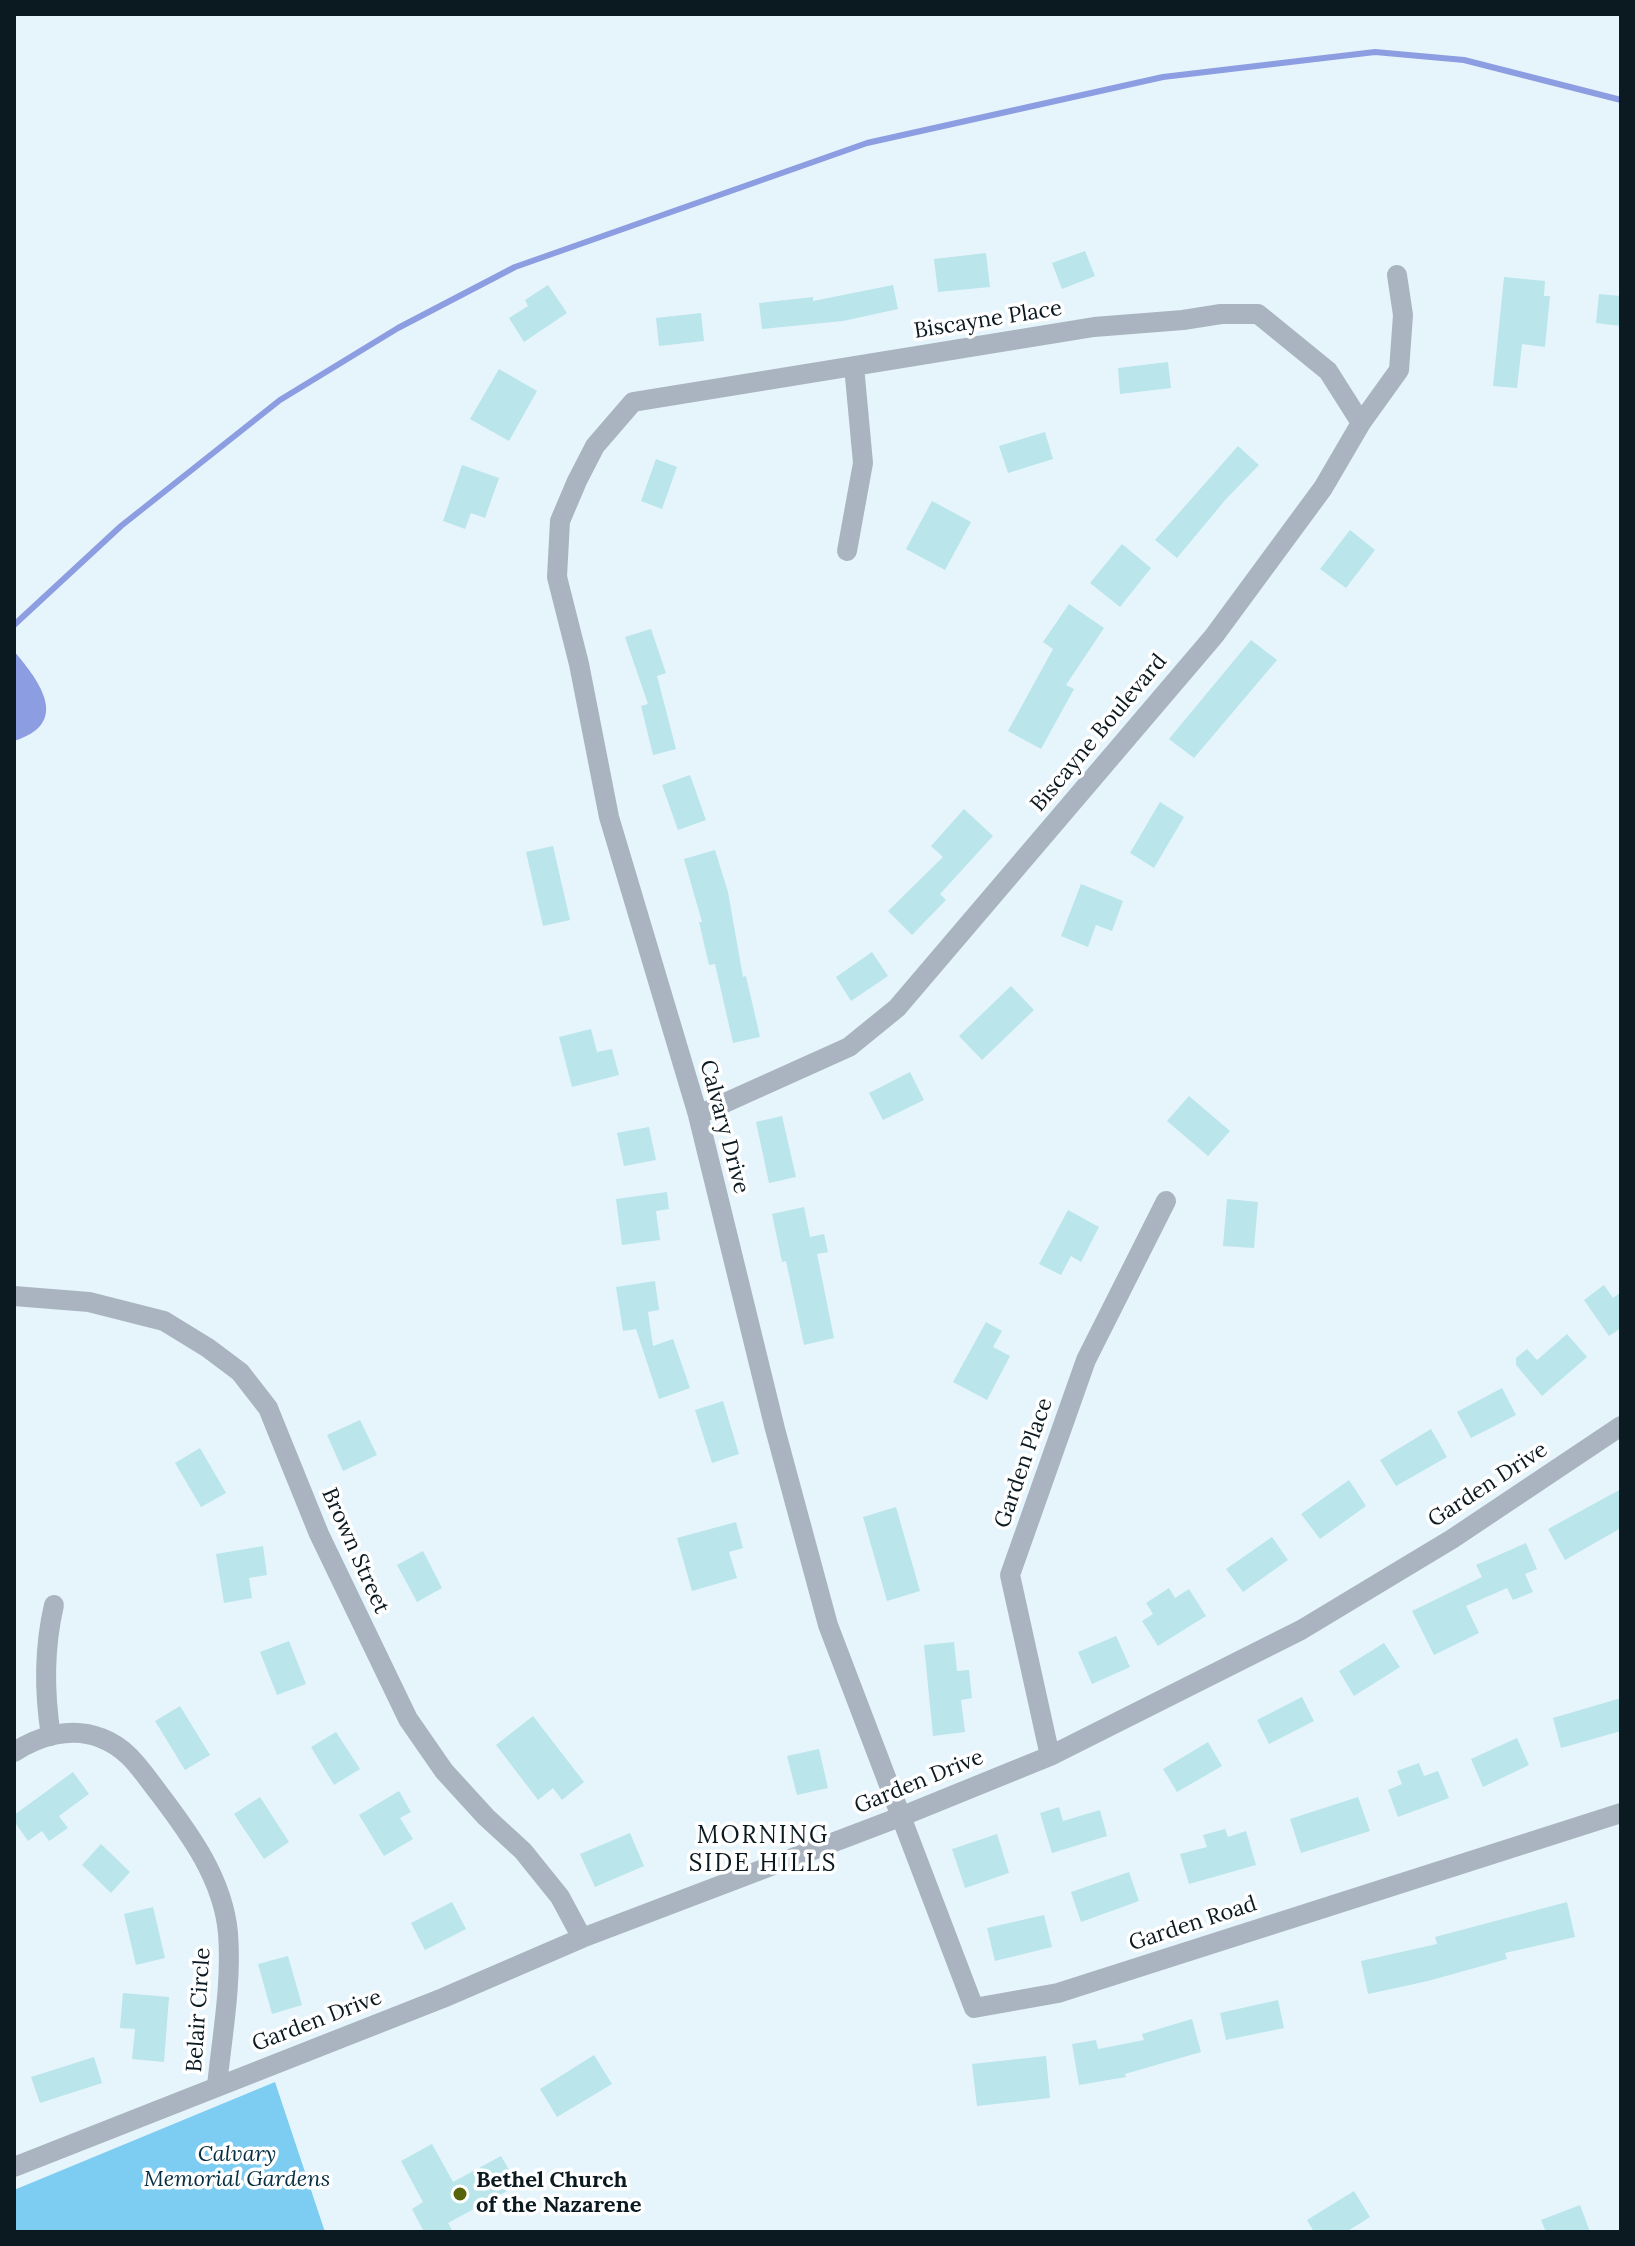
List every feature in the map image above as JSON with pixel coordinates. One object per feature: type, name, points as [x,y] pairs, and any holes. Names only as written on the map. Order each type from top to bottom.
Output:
[{"type":"street","name":"Biscayne Boulevard","points":[[698,1115],[849,1047],[897,1008],[1214,636],[1323,488],[1361,423],[1399,370],[1403,315],[1397,275]]},
{"type":"street","name":"Biscayne Place","points":[[595,446],[633,402],[1094,327],[1221,314],[1258,314],[1328,371],[1361,423]]},
{"type":"street","points":[[847,551],[863,463],[854,366]]},
{"type":"street","name":"Calvary Drive","points":[[595,446],[560,521],[557,577],[579,664],[609,817],[698,1115],[775,1429],[828,1625],[900,1817]]},
{"type":"street","name":"Garden Place","points":[[1050,1756],[1010,1575],[1086,1360],[1166,1201]]},
{"type":"street","name":"Brown Street","points":[[14,1296],[89,1302],[164,1321],[240,1372],[268,1408],[319,1534],[408,1719],[444,1771],[486,1817],[523,1851],[560,1897],[582,1938]]},
{"type":"street","name":"Garden Drive","points":[[14,2167],[443,1998],[582,1938],[900,1817],[1050,1756],[1301,1630],[1452,1539],[1621,1426]]},
{"type":"street","points":[[51,1736],[47,1709],[47,1638],[54,1605]]},
{"type":"street","name":"Belair Circle","points":[[14,1752],[29,1742],[64,1732],[99,1737],[126,1751],[186,1829],[221,1898],[228,1933],[217,2086]]},
{"type":"street","name":"Garden Road","points":[[900,1817],[974,2008],[1058,1993],[1621,1813]]},
{"type":"green space","name":"Calvary Memorial Gardens","points":[[275,2082],[325,2232],[14,2232],[14,2190]]},
{"type":"shaded area","points":[[14,651],[40,688],[46,713],[42,724],[14,741]]},
{"type":"building","points":[[1085,251],[1095,276],[1062,289],[1052,263]]},
{"type":"building","points":[[986,253],[990,287],[938,292],[934,259]]},
{"type":"building","points":[[1504,277],[1545,281],[1544,296],[1550,296],[1545,347],[1522,344],[1517,388],[1493,386]]},
{"type":"building","points":[[548,285],[567,313],[524,342],[509,318],[528,306],[525,300]]},
{"type":"building","points":[[893,285],[898,309],[843,321],[762,329],[759,303],[813,297],[813,301]]},
{"type":"building","points":[[1599,294],[1621,296],[1621,326],[1596,323]]},
{"type":"building","points":[[701,313],[704,341],[659,346],[656,318]]},
{"type":"building","points":[[1168,362],[1171,388],[1120,394],[1118,368]]},
{"type":"building","points":[[499,369],[537,391],[509,441],[470,419]]},
{"type":"building","points":[[1045,432],[1053,459],[1008,473],[999,446]]},
{"type":"building","points":[[1238,446],[1259,465],[1177,558],[1155,540]]},
{"type":"building","points":[[656,459],[677,467],[662,509],[641,501]]},
{"type":"building","points":[[462,465],[499,478],[485,518],[471,513],[465,529],[443,521]]},
{"type":"building","points":[[932,501],[971,522],[945,570],[906,549]]},
{"type":"building","points":[[1350,530],[1375,550],[1346,588],[1320,569]]},
{"type":"building","points":[[1122,544],[1151,568],[1120,607],[1090,583]]},
{"type":"building","points":[[1069,604],[1104,628],[1066,685],[1074,689],[1041,749],[1008,731],[1053,649],[1043,642]]},
{"type":"building","points":[[651,629],[666,673],[657,676],[676,749],[653,755],[641,706],[648,704],[625,637]]},
{"type":"building","points":[[1251,640],[1277,660],[1194,758],[1169,739]]},
{"type":"building","points":[[690,775],[706,820],[678,830],[662,785]]},
{"type":"building","points":[[1160,802],[1184,817],[1154,868],[1130,853]]},
{"type":"building","points":[[964,809],[993,836],[940,894],[946,900],[912,935],[888,911],[943,857],[931,846]]},
{"type":"building","points":[[553,846],[570,920],[543,926],[526,852]]},
{"type":"building","points":[[715,850],[728,892],[743,977],[746,976],[760,1037],[733,1043],[715,964],[709,965],[699,922],[702,922],[684,859]]},
{"type":"building","points":[[1081,884],[1123,901],[1112,931],[1096,925],[1088,947],[1061,936]]},
{"type":"building","points":[[872,952],[888,976],[851,1001],[836,977]]},
{"type":"building","points":[[1011,986],[1034,1010],[982,1060],[959,1036]]},
{"type":"building","points":[[591,1029],[597,1052],[612,1049],[619,1075],[572,1087],[559,1037]]},
{"type":"building","points":[[910,1072],[924,1100],[883,1120],[869,1093]]},
{"type":"building","points":[[1189,1096],[1230,1131],[1208,1156],[1167,1121]]},
{"type":"building","points":[[782,1116],[796,1177],[769,1183],[756,1122]]},
{"type":"building","points":[[649,1127],[656,1160],[624,1166],[617,1133]]},
{"type":"building","points":[[667,1192],[669,1209],[656,1211],[660,1240],[622,1245],[616,1199]]},
{"type":"building","points":[[1227,1199],[1258,1202],[1254,1248],[1223,1246]]},
{"type":"building","points":[[804,1207],[810,1237],[824,1234],[828,1252],[817,1254],[834,1338],[804,1345],[786,1261],[782,1262],[772,1214]]},
{"type":"building","points":[[1068,1210],[1099,1227],[1081,1262],[1071,1256],[1061,1275],[1039,1264]]},
{"type":"building","points":[[655,1281],[659,1310],[648,1312],[653,1346],[673,1339],[690,1388],[659,1399],[636,1329],[623,1331],[616,1287]]},
{"type":"building","points":[[1604,1285],[1613,1298],[1621,1292],[1621,1328],[1609,1336],[1584,1300]]},
{"type":"building","points":[[986,1322],[1002,1331],[993,1347],[1010,1356],[987,1400],[953,1382]]},
{"type":"building","points":[[1567,1334],[1587,1357],[1542,1396],[1516,1365],[1516,1358],[1527,1349],[1537,1360]]},
{"type":"building","points":[[1502,1388],[1516,1415],[1471,1438],[1457,1412]]},
{"type":"building","points":[[723,1401],[739,1454],[712,1463],[695,1410]]},
{"type":"building","points":[[360,1420],[377,1455],[343,1471],[327,1435]]},
{"type":"building","points":[[1431,1429],[1447,1457],[1396,1486],[1380,1460]]},
{"type":"building","points":[[200,1448],[226,1493],[201,1507],[175,1463]]},
{"type":"building","points":[[1349,1480],[1366,1506],[1320,1539],[1301,1514]]},
{"type":"building","points":[[1621,1489],[1621,1528],[1565,1560],[1548,1529]]},
{"type":"building","points":[[896,1507],[920,1591],[887,1601],[863,1517]]},
{"type":"building","points":[[736,1522],[743,1548],[729,1552],[737,1578],[692,1591],[677,1538]]},
{"type":"building","points":[[1272,1537],[1288,1560],[1243,1592],[1226,1569]]},
{"type":"building","points":[[1526,1543],[1537,1569],[1525,1574],[1533,1592],[1513,1600],[1507,1588],[1466,1606],[1479,1633],[1434,1655],[1412,1611],[1482,1577],[1476,1565]]},
{"type":"building","points":[[263,1546],[267,1575],[249,1578],[252,1598],[224,1603],[216,1554]]},
{"type":"building","points":[[423,1551],[442,1588],[417,1602],[397,1565]]},
{"type":"building","points":[[1169,1588],[1175,1598],[1189,1589],[1206,1616],[1158,1646],[1142,1621],[1153,1614],[1146,1603]]},
{"type":"building","points":[[1116,1636],[1130,1667],[1092,1684],[1078,1652]]},
{"type":"building","points":[[289,1641],[306,1684],[277,1695],[260,1652]]},
{"type":"building","points":[[954,1642],[957,1671],[969,1670],[972,1698],[961,1700],[965,1732],[933,1736],[924,1645]]},
{"type":"building","points":[[1384,1643],[1400,1667],[1354,1696],[1339,1671]]},
{"type":"building","points":[[1302,1697],[1314,1721],[1269,1744],[1257,1720]]},
{"type":"building","points":[[1621,1698],[1621,1731],[1561,1748],[1553,1718]]},
{"type":"building","points":[[180,1706],[210,1755],[185,1770],[155,1721]]},
{"type":"building","points":[[533,1716],[584,1782],[562,1800],[553,1788],[538,1800],[496,1745]]},
{"type":"building","points":[[336,1732],[360,1769],[334,1785],[311,1747]]},
{"type":"building","points":[[1517,1738],[1529,1765],[1483,1787],[1471,1759]]},
{"type":"building","points":[[1208,1742],[1222,1766],[1177,1792],[1163,1769]]},
{"type":"building","points":[[819,1749],[828,1788],[797,1795],[787,1756]]},
{"type":"building","points":[[1419,1763],[1424,1776],[1438,1771],[1449,1798],[1398,1817],[1388,1790],[1402,1784],[1397,1771]]},
{"type":"building","points":[[73,1772],[89,1794],[59,1816],[68,1828],[49,1841],[42,1831],[28,1841],[14,1821],[14,1815]]},
{"type":"building","points":[[399,1791],[411,1812],[400,1818],[413,1839],[384,1856],[359,1815]]},
{"type":"building","points":[[260,1797],[289,1842],[264,1859],[234,1814]]},
{"type":"building","points":[[1358,1797],[1370,1831],[1301,1853],[1290,1819]]},
{"type":"building","points":[[1059,1807],[1063,1821],[1100,1810],[1107,1836],[1052,1853],[1040,1813]]},
{"type":"building","points":[[1225,1829],[1228,1837],[1246,1831],[1256,1865],[1189,1884],[1180,1854],[1207,1847],[1203,1835]]},
{"type":"building","points":[[630,1833],[644,1866],[595,1887],[580,1854]]},
{"type":"building","points":[[997,1834],[1009,1873],[965,1888],[952,1849]]},
{"type":"building","points":[[101,1844],[130,1872],[111,1893],[82,1865]]},
{"type":"building","points":[[1129,1872],[1139,1901],[1081,1922],[1071,1892]]},
{"type":"building","points":[[452,1902],[466,1929],[425,1950],[411,1923]]},
{"type":"building","points":[[1567,1902],[1575,1937],[1505,1953],[1507,1959],[1428,1981],[1368,1994],[1361,1961],[1437,1944],[1435,1937]]},
{"type":"building","points":[[153,1907],[165,1958],[136,1965],[124,1914]]},
{"type":"building","points":[[1044,1915],[1052,1947],[995,1961],[987,1928]]},
{"type":"building","points":[[288,1956],[302,2005],[272,2014],[258,1964]]},
{"type":"building","points":[[123,1993],[169,1997],[164,2062],[132,2059],[135,2029],[120,2028]]},
{"type":"building","points":[[1278,2000],[1284,2028],[1226,2040],[1220,2013]]},
{"type":"building","points":[[1192,2019],[1201,2052],[1125,2074],[1126,2077],[1079,2085],[1072,2044],[1096,2040],[1098,2049],[1144,2040],[1142,2034]]},
{"type":"building","points":[[594,2055],[612,2084],[557,2117],[540,2089]]},
{"type":"building","points":[[1046,2056],[1050,2098],[977,2106],[972,2064]]},
{"type":"building","points":[[94,2057],[102,2083],[40,2103],[31,2077]]},
{"type":"building","name":"Bethel Church of the Nazarene","points":[[432,2144],[453,2182],[501,2156],[518,2185],[448,2223],[453,2232],[424,2232],[412,2209],[423,2202],[401,2161]]},
{"type":"building","points":[[1354,2191],[1370,2217],[1346,2232],[1314,2232],[1307,2220]]},
{"type":"building","points":[[1580,2205],[1590,2232],[1546,2232],[1541,2220]]},
{"type":"waterway","points":[[14,625],[121,526],[280,400],[398,328],[515,267],[867,143],[1163,77],[1375,52],[1464,60],[1621,100]]},
{"type":"place","name":"Bethel Church of the Nazarene","points":[[460,2194]]},
{"type":"district","name":"MORNING SIDE HILLS","points":[[763,1850]]}]
